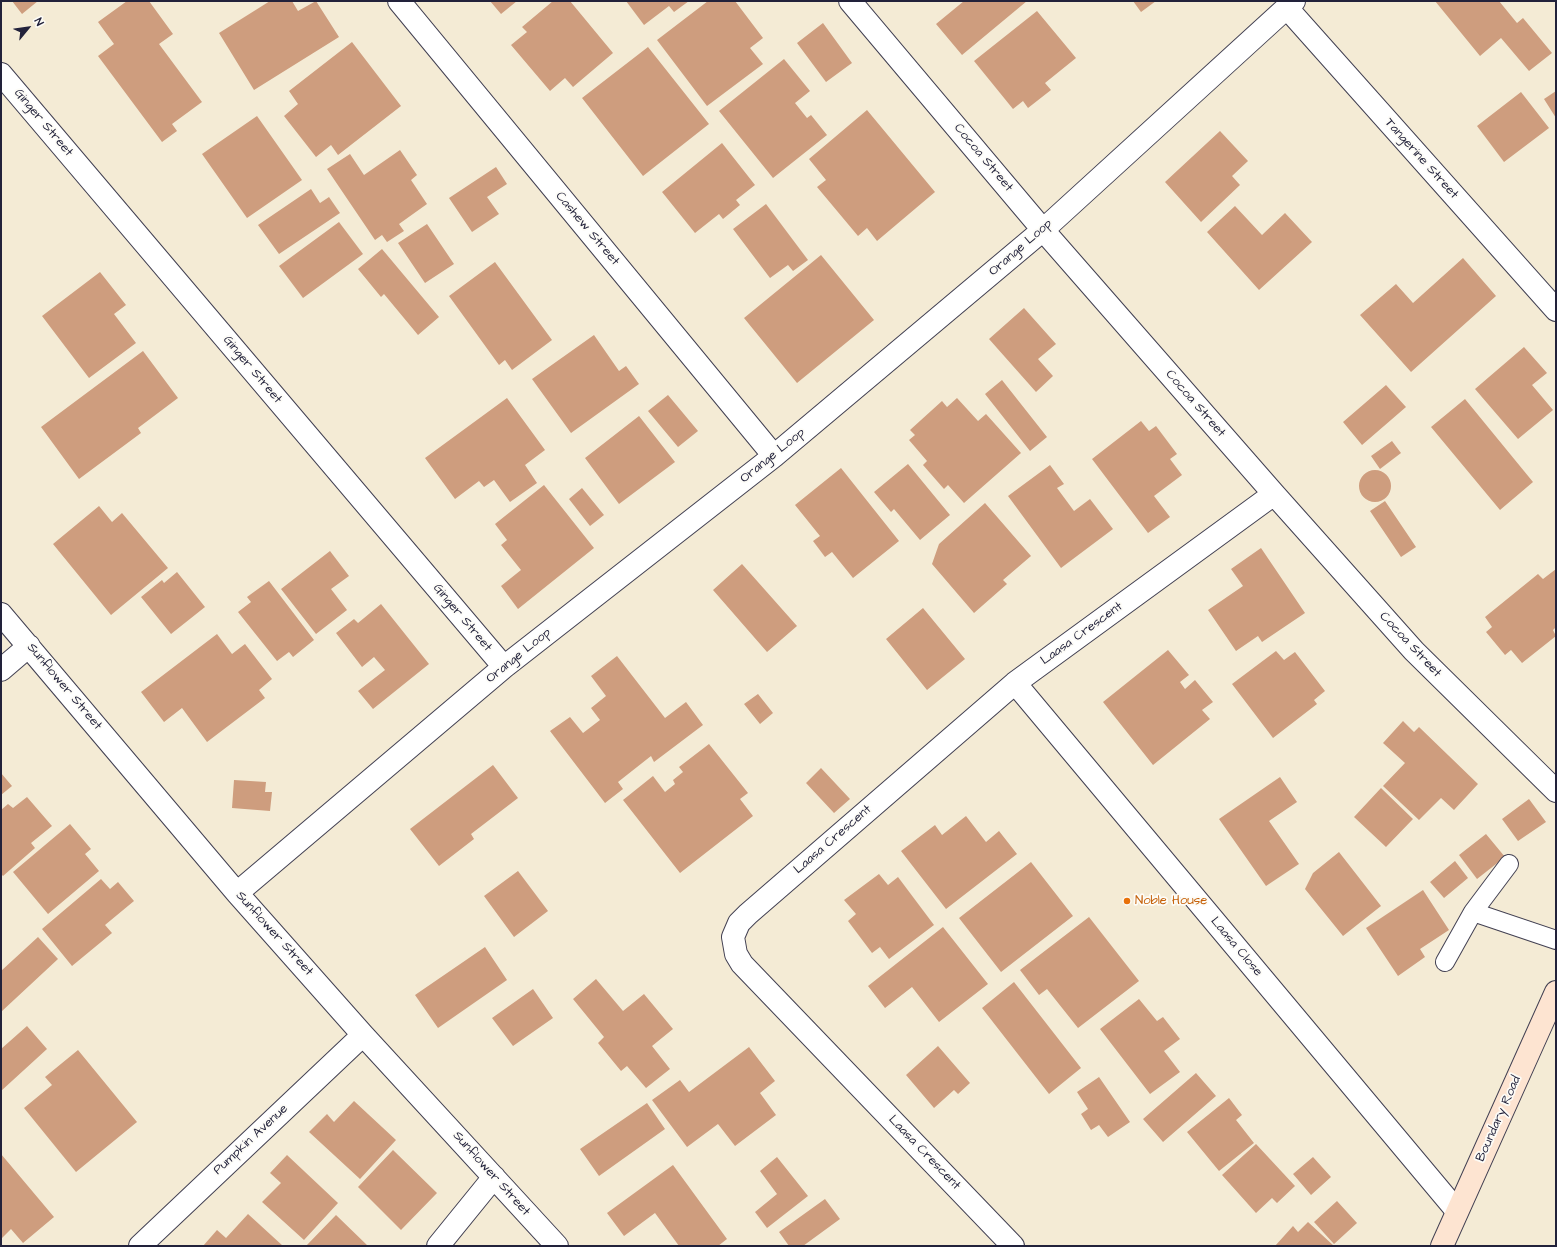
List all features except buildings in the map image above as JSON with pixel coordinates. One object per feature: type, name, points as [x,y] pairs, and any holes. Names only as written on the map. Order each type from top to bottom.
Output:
[{"type":"main road","name":"Boundary Road","points":[[1442,1246],[1556,992]]},
{"type":"street","name":"Cashew Street","points":[[399,1],[774,456]]},
{"type":"street","name":"Cocoa Street","points":[[850,1],[1043,230],[1274,494],[1414,651],[1556,791]]},
{"type":"street","name":"Orange Loop","points":[[237,893],[504,667],[774,456],[1043,230],[1290,5]]},
{"type":"street","name":"Tangerine Street","points":[[1290,5],[1556,310]]},
{"type":"street","name":"Ginger Street","points":[[1,74],[504,667]]},
{"type":"street","name":"Laasa Crescent","points":[[1013,1246],[742,964],[736,954],[733,937],[739,923],[748,914],[1015,683],[1274,494]]},
{"type":"street","name":"Sunflower Street","points":[[1,614],[237,893],[363,1035],[557,1246]]},
{"type":"street","points":[[1,670],[29,646]]},
{"type":"street","name":"Laasa Close","points":[[1015,683],[1457,1211]]},
{"type":"street","name":"Pumpkin Avenue","points":[[140,1246],[363,1035]]},
{"type":"street","points":[[438,1246],[494,1177]]},
{"type":"lane","points":[[1445,962],[1473,912],[1509,864]]},
{"type":"lane","points":[[1473,912],[1556,940]]},
{"type":"place","name":"Noble House","points":[[1127,901]]}]
